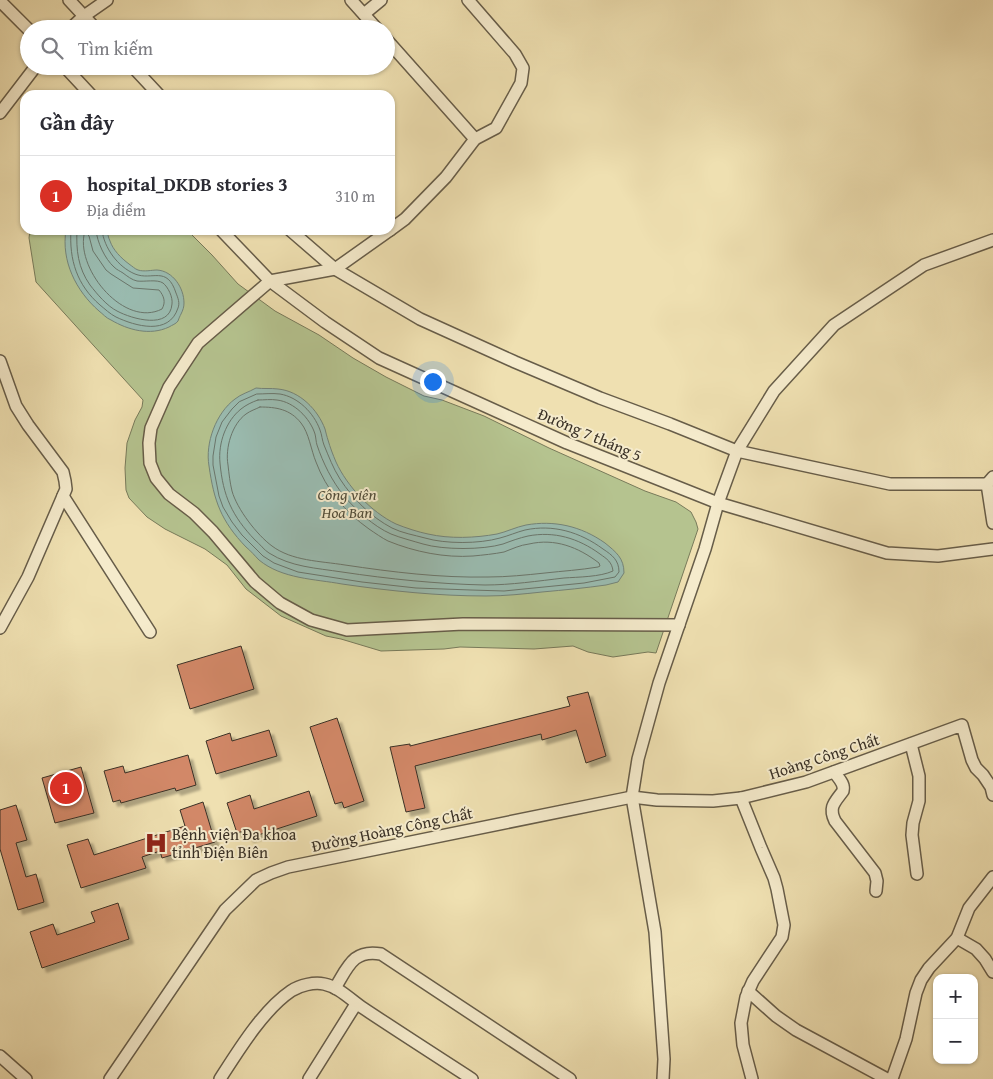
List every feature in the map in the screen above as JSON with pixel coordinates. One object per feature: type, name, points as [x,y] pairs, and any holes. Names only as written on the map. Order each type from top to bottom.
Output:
[{"type":"street","points":[[69,0],[88,20]]},
{"type":"street","points":[[80,20],[107,0]]},
{"type":"street","points":[[351,0],[369,20]]},
{"type":"street","points":[[364,14],[380,0]]},
{"type":"street","points":[[395,227],[406,219],[446,177],[475,139],[496,128],[521,83],[523,68],[515,54],[468,0]]},
{"type":"street","points":[[0,1],[20,21]]},
{"type":"street","points":[[395,49],[475,139]]},
{"type":"street","points":[[0,114],[29,75]]},
{"type":"street","points":[[73,75],[87,90]]},
{"type":"street","points":[[140,75],[154,90]]},
{"type":"street","name":"Đường 7 tháng 5","points":[[226,235],[270,281],[325,322],[379,358],[567,443],[718,503],[887,553],[938,556],[993,549]]},
{"type":"street","points":[[296,235],[335,268],[420,319],[480,347],[600,398],[737,451],[890,484],[990,480],[993,523]]},
{"type":"street","points":[[383,235],[335,268],[270,281],[198,343],[169,387],[152,428],[149,444],[150,463],[156,478],[169,494],[213,532],[255,582],[280,603],[311,620],[347,630],[463,624],[679,626]]},
{"type":"street","points":[[663,1079],[664,1058],[655,932],[632,796],[638,759],[656,693],[705,549],[718,503],[737,451],[774,391],[834,326],[924,264],[993,240]]},
{"type":"street","points":[[0,361],[16,406],[63,472],[66,481],[66,489],[28,577],[0,628]]},
{"type":"street","points":[[63,496],[150,632]]},
{"type":"street","name":"Hoàng Công Chất","points":[[632,796],[657,800],[713,801],[741,798],[806,782],[962,725],[972,760],[993,794]]},
{"type":"street","points":[[911,744],[919,776],[919,801],[913,822],[912,835],[917,874]]},
{"type":"street","points":[[834,772],[844,788],[832,806],[832,815],[875,873],[877,881],[876,891]]},
{"type":"street","name":"Đường Hoàng Công Chất","points":[[110,1079],[225,910],[256,880],[288,867],[632,796]]},
{"type":"street","points":[[741,798],[774,878],[784,925],[782,937],[748,991],[741,1023],[743,1045],[752,1079]]},
{"type":"street","points":[[892,1079],[906,1039],[916,993],[921,980],[929,968],[957,938],[969,908],[993,877]]},
{"type":"street","points":[[957,938],[976,950],[985,959],[993,972]]},
{"type":"street","points":[[335,988],[350,964],[359,955],[370,952],[382,954],[570,1079]]},
{"type":"street","points":[[220,1079],[241,1047],[270,1009],[292,990],[313,984],[323,984],[335,988],[356,1004],[472,1079]]},
{"type":"street","points":[[748,991],[776,1016],[796,1030],[887,1079]]},
{"type":"street","points":[[309,1079],[356,1004]]},
{"type":"street","points":[[0,1056],[26,1079]]},
{"type":"green space","name":"Công viên Hoa Ban","points":[[29,235],[192,235],[238,284],[275,311],[319,335],[386,377],[424,396],[442,400],[484,416],[549,448],[645,491],[676,502],[691,512],[698,529],[656,653],[648,652],[613,657],[588,652],[573,646],[534,649],[460,647],[381,651],[326,636],[281,616],[246,589],[227,565],[205,549],[165,529],[147,517],[129,498],[126,490],[125,468],[127,443],[142,407],[143,400],[36,282]]},
{"type":"water","points":[[66,235],[108,235],[115,251],[138,270],[157,270],[168,273],[177,281],[183,297],[183,308],[177,322],[162,330],[139,331],[125,327],[106,317],[91,303],[77,285],[68,264]]},
{"type":"water","points":[[256,388],[294,393],[307,403],[322,422],[336,462],[346,480],[361,498],[378,513],[396,524],[412,530],[445,537],[497,534],[522,526],[547,523],[567,526],[586,532],[609,546],[621,559],[624,573],[618,582],[606,585],[514,595],[468,596],[414,593],[342,584],[288,575],[268,566],[259,560],[237,537],[220,510],[213,490],[208,457],[210,438],[222,412],[237,397]]},
{"type":"building","points":[[241,646],[254,689],[190,709],[177,665]]},
{"type":"building","points":[[588,692],[606,756],[586,763],[576,730],[542,740],[541,734],[415,766],[425,808],[406,812],[390,747],[410,744],[410,746],[570,706],[567,697]]},
{"type":"building","points":[[337,718],[364,801],[344,808],[342,802],[335,804],[310,727]]},
{"type":"building","points":[[269,730],[277,756],[216,774],[206,741],[230,733],[232,741]]},
{"type":"building","points":[[188,755],[196,785],[176,791],[175,788],[121,803],[120,800],[113,802],[104,771],[123,766],[125,773]]},
{"type":"building","points":[[81,767],[94,813],[55,823],[42,778]]},
{"type":"building","points":[[309,791],[317,816],[249,838],[247,830],[237,833],[227,803],[250,795],[254,809]]},
{"type":"building","points":[[203,802],[215,842],[162,858],[160,851],[142,857],[146,868],[81,888],[67,845],[88,839],[94,855],[185,826],[180,810]]},
{"type":"building","points":[[16,805],[27,840],[16,843],[26,877],[36,874],[44,902],[18,910],[0,849],[0,810]]},
{"type":"building","points":[[118,903],[129,939],[42,968],[30,932],[53,924],[57,935],[95,922],[91,912]]},
{"type":"place","name":"hospital_DKDB stories 3","points":[[66,788]]},
{"type":"place","name":"Bệnh viện Đa khoa tỉnh Điện Biên","points":[[156,843]]}]
